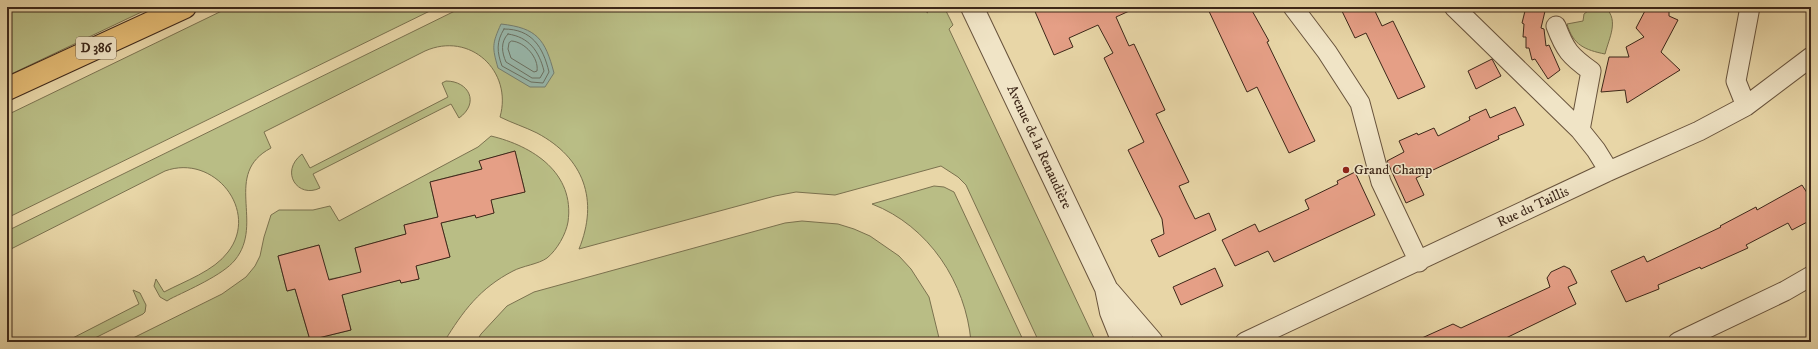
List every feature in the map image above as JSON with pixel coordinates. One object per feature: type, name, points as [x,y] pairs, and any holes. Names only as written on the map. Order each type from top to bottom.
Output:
[{"type":"main road","name":"D 386","points":[[7,89],[185,7]]},
{"type":"street","name":"Avenue de la Renaudière","points":[[972,7],[1106,288],[1111,312],[1124,342]]},
{"type":"street","points":[[1293,7],[1327,52],[1360,103],[1380,182],[1419,262]]},
{"type":"street","points":[[1454,7],[1580,130],[1596,150],[1609,171]]},
{"type":"street","points":[[1746,106],[1736,81],[1750,7]]},
{"type":"street","points":[[1556,26],[1563,46],[1575,60],[1591,71],[1580,130]]},
{"type":"street","name":"Rue du Taillis","points":[[1246,342],[1419,262],[1609,171],[1699,131],[1746,106],[1811,57]]},
{"type":"street","points":[[1678,342],[1811,276]]},
{"type":"street","name":"Avenue de la Renaudière","points":[[1106,288],[1152,342]]},
{"type":"green space","points":[[7,7],[152,7],[7,76]]},
{"type":"green space","points":[[230,7],[438,7],[7,218],[7,115]]},
{"type":"green space","points":[[463,7],[920,7],[928,13],[921,7],[944,7],[953,25],[949,29],[1096,342],[1039,342],[966,185],[958,177],[941,166],[835,195],[796,192],[775,196],[579,249],[585,231],[587,197],[583,182],[576,168],[566,155],[553,143],[537,133],[500,117],[502,100],[500,84],[494,71],[484,59],[472,51],[458,46],[442,46],[425,51],[264,132],[271,148],[257,159],[249,171],[246,185],[246,231],[243,246],[235,260],[230,266],[214,277],[167,301],[160,297],[154,286],[156,279],[164,292],[199,275],[222,259],[228,252],[236,236],[239,220],[235,204],[227,189],[215,178],[200,170],[183,168],[165,171],[7,251],[7,231]]},
{"type":"green space","points":[[1593,7],[1606,8],[1612,18],[1611,36],[1605,54],[1591,51],[1576,42],[1567,24],[1583,21],[1584,14]]},
{"type":"green space","points":[[446,81],[461,85],[469,94],[469,106],[459,118],[451,104],[313,174],[320,188],[305,190],[294,182],[292,168],[295,161],[302,154],[310,168],[448,97],[442,83]]},
{"type":"green space","points":[[491,136],[522,147],[548,164],[558,176],[565,189],[568,205],[568,222],[560,242],[551,255],[540,262],[513,271],[491,285],[465,310],[444,342],[125,342],[222,294],[246,277],[255,266],[260,256],[271,215],[279,210],[313,210],[330,206],[339,221],[478,147]],"holes":[[[515,151],[525,192],[490,198],[494,213],[477,217],[475,215],[441,223],[450,257],[427,263],[415,262],[419,279],[401,283],[400,280],[366,288],[355,248],[406,234],[404,225],[438,217],[430,182],[465,173],[472,179],[471,172],[482,169],[480,161]],[[319,245],[325,280],[341,277],[345,294],[342,295],[351,330],[310,340],[295,289],[287,291],[278,256]]]},
{"type":"green space","points":[[934,186],[944,187],[954,192],[1024,342],[971,342],[968,320],[961,299],[953,278],[941,259],[927,242],[911,227],[892,214],[872,204]]},
{"type":"green space","points":[[802,221],[838,224],[854,229],[870,236],[899,256],[911,269],[929,297],[940,342],[476,342],[481,334],[507,306],[534,292],[785,223]]},
{"type":"green space","points":[[133,290],[140,293],[146,305],[145,312],[143,314],[87,342],[65,342],[139,304]]},
{"type":"water","points":[[501,24],[531,32],[538,37],[543,44],[551,61],[554,73],[545,87],[530,87],[498,68],[494,46]]},
{"type":"building","points":[[1033,7],[1138,7],[1116,17],[1129,46],[1134,44],[1165,110],[1156,114],[1189,182],[1179,186],[1195,219],[1209,213],[1216,230],[1159,257],[1151,240],[1164,234],[1162,219],[1128,150],[1144,142],[1104,58],[1113,53],[1098,25],[1069,38],[1073,47],[1054,55]]},
{"type":"building","points":[[1207,7],[1250,7],[1269,41],[1267,42],[1315,141],[1289,153],[1257,87],[1247,92]]},
{"type":"building","points":[[1340,7],[1373,7],[1382,26],[1393,21],[1425,87],[1398,99],[1366,33],[1355,38]]},
{"type":"building","points":[[1526,7],[1546,7],[1541,28],[1544,29],[1546,46],[1549,45],[1560,70],[1548,79],[1535,59],[1532,60],[1529,48],[1526,48],[1526,37],[1523,37],[1524,24],[1522,23]]},
{"type":"building","points":[[1647,7],[1669,7],[1669,16],[1678,20],[1661,52],[1680,70],[1627,103],[1625,90],[1601,92],[1609,57],[1629,57],[1626,47],[1644,37],[1636,28]]},
{"type":"building","points":[[1492,59],[1501,76],[1476,89],[1468,71]]},
{"type":"building","points":[[1515,107],[1524,125],[1498,136],[1499,139],[1416,178],[1424,195],[1406,203],[1387,161],[1404,152],[1399,141],[1417,133],[1418,135],[1434,128],[1438,136],[1470,120],[1469,117],[1486,109],[1490,118]]},
{"type":"building","points":[[515,151],[525,192],[491,200],[494,213],[476,218],[475,215],[441,223],[450,257],[416,266],[419,279],[401,283],[400,280],[342,295],[351,330],[310,340],[295,289],[287,291],[278,256],[319,245],[329,280],[361,272],[355,248],[406,234],[404,225],[438,217],[430,182],[482,169],[479,161]]},
{"type":"building","points":[[1355,172],[1375,215],[1274,262],[1268,251],[1235,266],[1222,240],[1255,224],[1259,232],[1309,209],[1305,200],[1338,184],[1337,181]]},
{"type":"building","points":[[1802,185],[1811,199],[1811,220],[1792,230],[1788,223],[1746,245],[1748,248],[1701,269],[1700,267],[1658,285],[1659,289],[1626,302],[1611,271],[1644,256],[1647,262],[1721,227],[1720,226],[1756,207],[1757,210]]},
{"type":"building","points":[[1564,266],[1570,269],[1577,283],[1568,287],[1576,304],[1506,338],[1508,342],[1413,342],[1453,324],[1461,328],[1550,287],[1547,278],[1551,272]]},
{"type":"building","points":[[1215,268],[1223,286],[1181,305],[1173,287]]},
{"type":"place","name":"Grand Champ","points":[[1346,170]]}]
